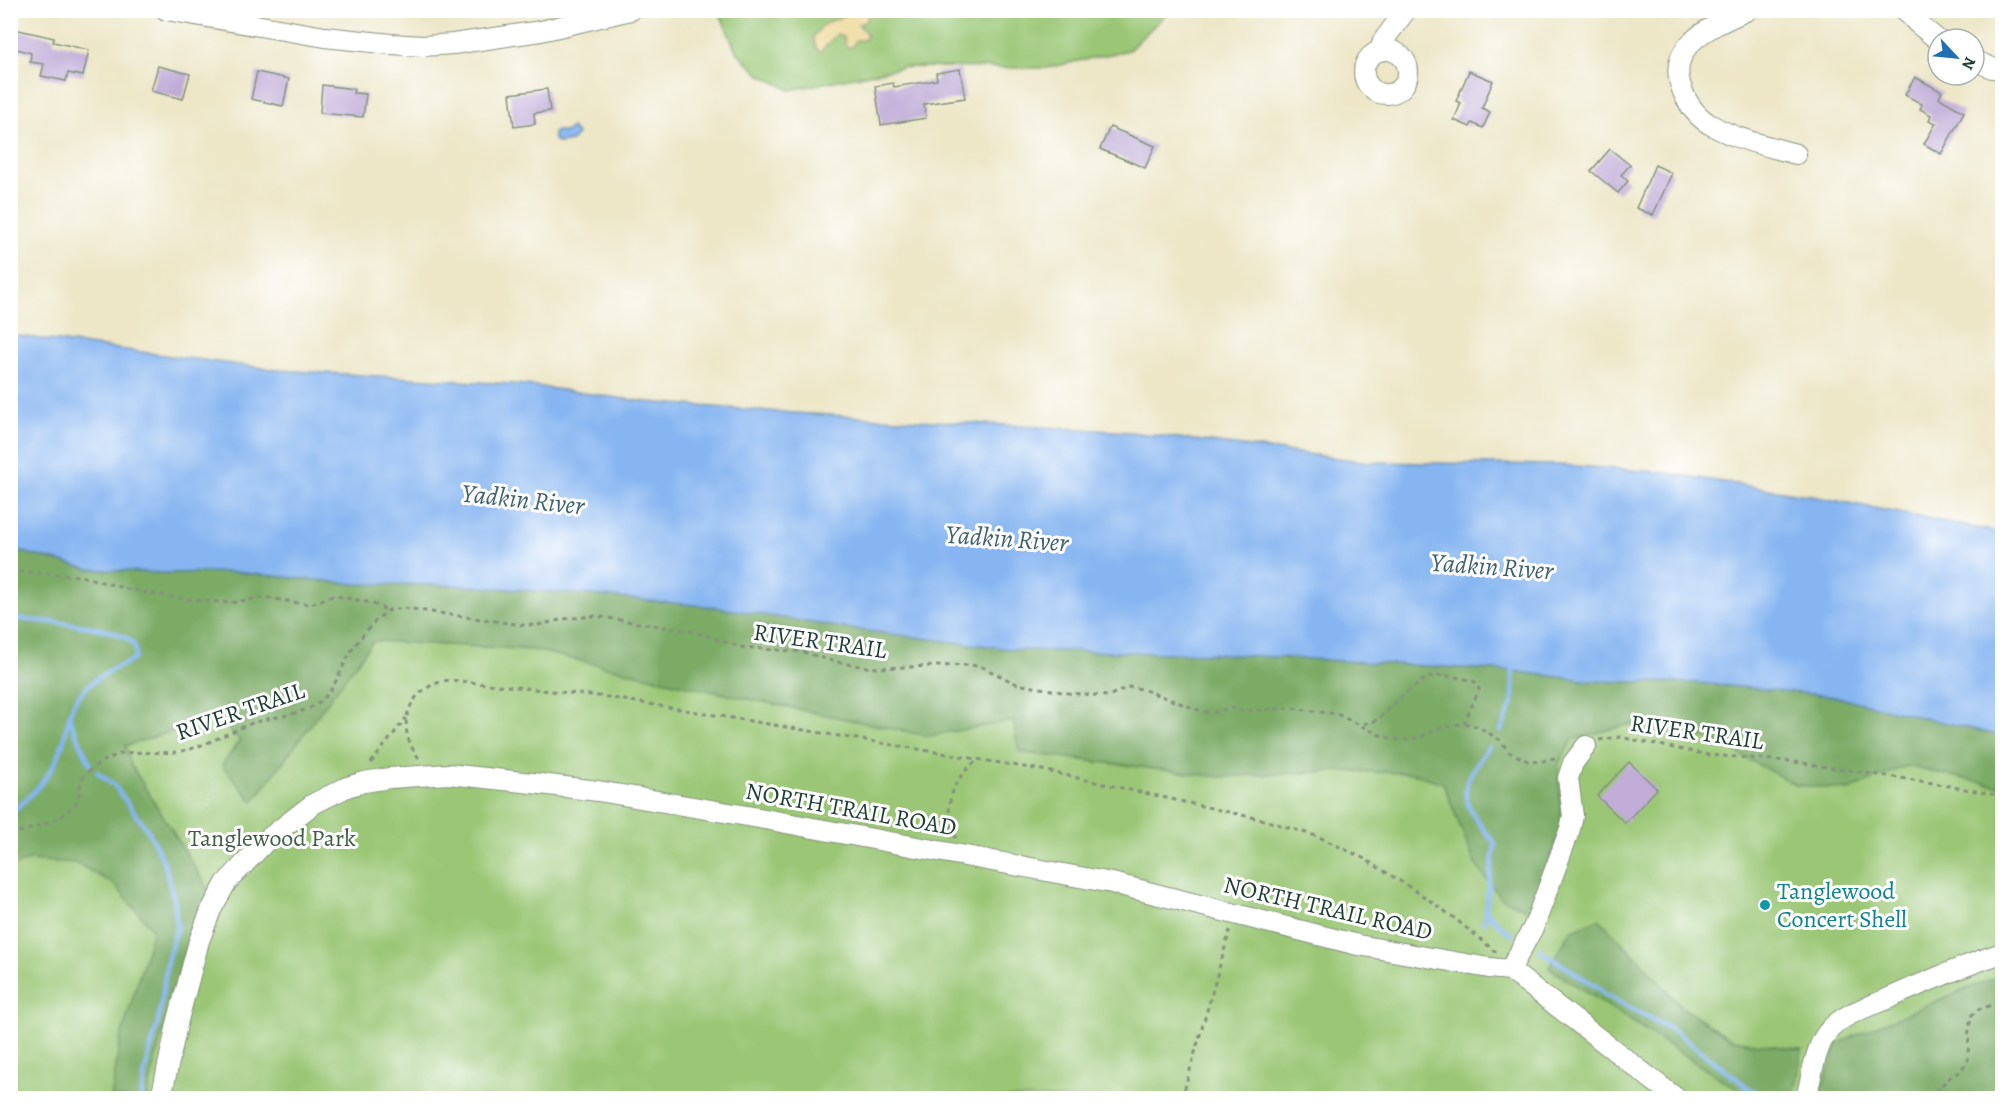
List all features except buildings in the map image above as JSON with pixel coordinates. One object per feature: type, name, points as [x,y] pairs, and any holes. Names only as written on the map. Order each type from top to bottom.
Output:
[{"type":"street","points":[[166,10],[326,37],[423,46],[542,31],[631,10]]},
{"type":"street","points":[[1380,51],[1383,41],[1406,10]]},
{"type":"street","points":[[1748,10],[1710,28],[1693,40],[1680,60],[1678,80],[1686,100],[1704,121],[1756,143],[1796,154]]},
{"type":"street","points":[[1905,10],[1926,30]]},
{"type":"street","points":[[1986,65],[2002,70]]},
{"type":"street","points":[[1586,746],[1573,763],[1568,778],[1573,816],[1570,829],[1534,926],[1510,970],[1676,1098]]},
{"type":"street","name":"NORTH TRAIL ROAD","points":[[161,1098],[175,1031],[199,941],[226,883],[269,838],[292,819],[333,793],[364,782],[390,778],[448,774],[598,791],[969,856],[1112,884],[1358,945],[1510,970]]},
{"type":"street","points":[[1806,1098],[1822,1043],[1832,1026],[1871,1005],[1929,980],[2002,953]]},
{"type":"path","points":[[10,571],[81,576],[127,589],[178,598],[229,603],[264,597],[304,604],[332,596],[372,603],[388,611]]},
{"type":"path","name":"RIVER TRAIL","points":[[10,834],[32,829],[66,812],[80,796],[81,782],[88,772],[120,753],[159,754],[193,748],[251,723],[318,703],[334,684],[358,642],[388,611],[404,608],[522,625],[538,625],[595,616],[696,632],[740,647],[803,652],[836,662],[873,668],[970,665],[982,667],[1017,684],[1068,693],[1108,696],[1129,687],[1142,689],[1212,713],[1231,708],[1245,711],[1291,708],[1337,714],[1380,735],[1394,739],[1407,740],[1437,729],[1464,723],[1479,727],[1500,740],[1509,752],[1530,762],[1543,761],[1598,740],[1619,736],[1709,755],[1799,763],[1917,780],[2002,796]]},
{"type":"path","points":[[1362,725],[1378,720],[1397,700],[1426,678],[1443,675],[1471,680],[1478,684],[1479,690],[1475,702],[1464,723]]},
{"type":"path","points":[[367,767],[407,717],[415,698],[422,690],[441,681],[451,680],[607,698],[1042,770],[1264,820],[1319,837],[1363,858],[1416,891],[1495,950],[1510,970]]},
{"type":"path","points":[[407,717],[407,735],[414,752],[420,759]]},
{"type":"path","points":[[969,856],[952,832],[949,803],[956,782],[962,773],[979,759]]},
{"type":"path","points":[[1182,1098],[1234,914]]},
{"type":"path","points":[[1929,1098],[1949,1078],[1960,1072],[1968,1060],[1969,1026],[1972,1015],[1979,1009],[2002,1002]]},
{"type":"green space","points":[[719,11],[1169,11],[1129,50],[1046,68],[904,67],[790,90],[760,75],[736,51]]},
{"type":"green space","name":"Tanglewood Park","points":[[10,549],[89,569],[163,573],[234,572],[356,584],[714,607],[851,629],[1019,650],[1512,671],[1591,681],[1832,696],[2002,736],[2002,1098],[11,1098]]},
{"type":"green space","points":[[11,549],[89,569],[163,573],[234,572],[356,584],[451,585],[581,594],[714,607],[851,629],[1019,650],[1222,654],[1512,671],[1591,681],[1698,683],[1832,696],[2002,736],[2002,787],[1906,766],[1849,790],[1796,785],[1713,740],[1631,724],[1573,739],[1558,764],[1562,824],[1532,912],[1501,898],[1475,864],[1443,783],[1412,773],[1341,771],[1220,777],[1019,752],[1013,721],[928,736],[701,689],[534,650],[373,641],[253,802],[222,765],[240,740],[216,718],[125,746],[131,765],[212,895],[197,920],[173,995],[153,1068],[148,1098],[111,1098],[120,1041],[153,930],[114,884],[76,863],[29,860],[11,867]]},
{"type":"green space","points":[[1599,919],[1682,1007],[1733,1040],[1802,1050],[1795,1090],[1746,1095],[1549,968],[1571,931]]},
{"type":"green space","points":[[2002,975],[2002,1098],[1818,1098],[1838,1043]]},
{"type":"sand","points":[[868,10],[867,21],[858,24],[867,34],[864,40],[856,40],[852,47],[847,47],[844,37],[837,34],[821,51],[817,50],[813,37],[824,24],[841,17],[844,11]]},
{"type":"water","points":[[571,127],[577,134],[572,141],[559,143],[554,140],[554,132],[566,132]]},
{"type":"water","name":"Yadkin River","points":[[11,335],[279,370],[527,385],[647,402],[794,413],[1130,432],[1370,462],[1560,465],[1659,472],[1807,495],[2002,533],[2002,736],[1832,696],[1698,683],[1591,681],[1512,671],[1222,654],[1019,650],[851,629],[714,607],[581,594],[451,585],[356,584],[234,572],[163,573],[89,569],[11,549]]},
{"type":"waterway","points":[[10,618],[79,625],[116,633],[129,640],[135,648],[135,658],[101,676],[76,699],[61,749],[52,768],[33,793],[10,814]]},
{"type":"waterway","points":[[1501,730],[1513,702],[1513,667]]},
{"type":"waterway","points":[[69,718],[90,764]]},
{"type":"waterway","points":[[1484,922],[1495,843],[1473,814],[1466,797],[1466,789],[1472,771],[1489,747]]},
{"type":"waterway","points":[[97,772],[114,785],[149,832],[165,865],[175,903],[177,928],[168,957],[158,1022],[145,1071],[141,1098]]},
{"type":"waterway","points":[[1486,910],[1512,935]]},
{"type":"waterway","points":[[1539,950],[1600,989],[1604,994],[1676,1032],[1754,1092],[1767,1098]]},
{"type":"place","name":"Tanglewood Concert Shell","points":[[1765,905]]}]
